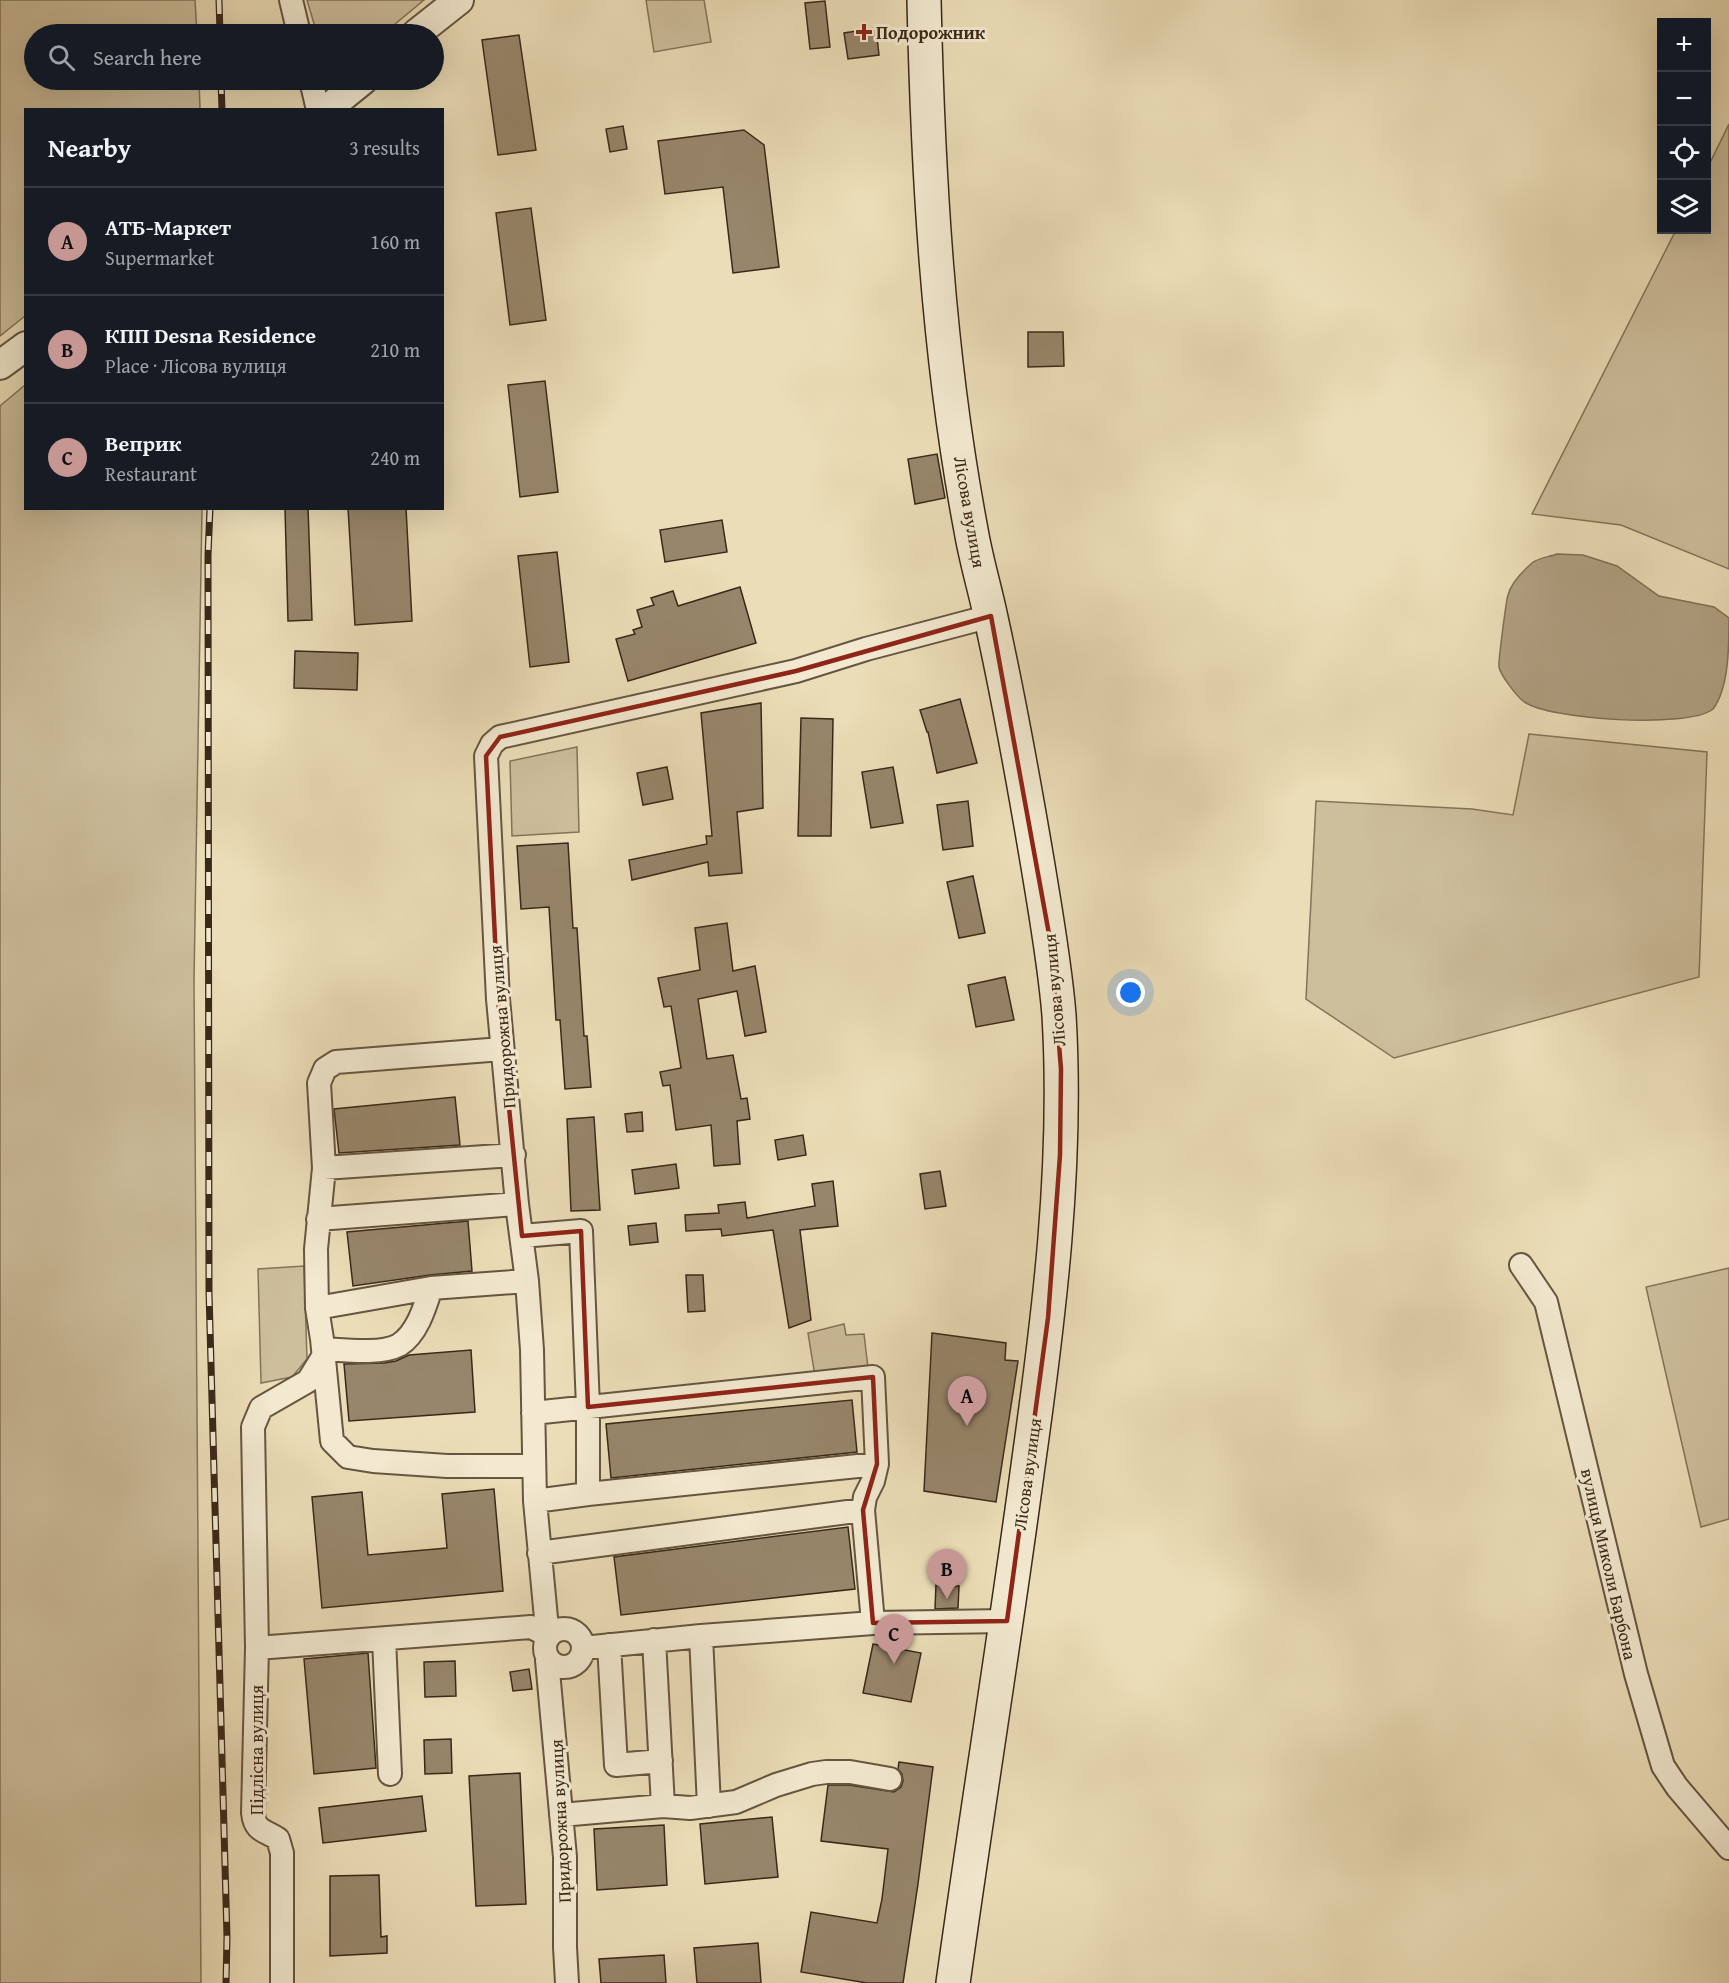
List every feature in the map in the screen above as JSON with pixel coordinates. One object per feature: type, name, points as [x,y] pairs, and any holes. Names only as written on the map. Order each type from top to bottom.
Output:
[{"type":"main road","name":"Лісова вулиця","points":[[924,0],[930,160],[939,302],[953,418],[971,532],[991,616],[1027,802],[1051,945],[1061,1069],[1060,1155],[1048,1318],[1007,1621],[978,1801],[953,1983]]},
{"type":"street","points":[[291,0],[297,24]]},
{"type":"street","points":[[429,24],[459,0]]},
{"type":"street","points":[[313,90],[317,108]]},
{"type":"street","points":[[328,108],[351,90]]},
{"type":"street","points":[[0,365],[24,347]]},
{"type":"street","name":"Придорожна вулиця","points":[[549,1636],[535,1501],[527,1281],[502,1049],[493,932],[486,756],[492,744],[500,737],[796,671],[866,649],[991,616]]},
{"type":"street","points":[[502,1049],[336,1062],[325,1069],[320,1083],[324,1168],[318,1219],[316,1308],[332,1441],[348,1457],[447,1466],[534,1466]]},
{"type":"street","points":[[324,1168],[514,1155]]},
{"type":"street","points":[[318,1219],[518,1204]]},
{"type":"street","points":[[522,1236],[581,1231],[588,1407],[588,1494]]},
{"type":"street","name":"вулиця Миколи Барбона","points":[[1521,1264],[1546,1302],[1636,1674],[1663,1766],[1677,1787],[1729,1848]]},
{"type":"street","points":[[316,1308],[431,1288],[527,1281]]},
{"type":"street","points":[[323,1352],[376,1351],[398,1346],[411,1334],[425,1307],[431,1288]]},
{"type":"street","name":"Підлісна вулиця","points":[[282,1983],[282,1853],[278,1839],[259,1828],[254,1822],[253,1813],[257,1648],[253,1427],[261,1408],[308,1381],[323,1352]]},
{"type":"street","points":[[533,1413],[873,1377],[877,1464],[873,1481],[865,1497],[863,1510],[873,1623]]},
{"type":"street","points":[[535,1501],[877,1464]]},
{"type":"street","points":[[539,1553],[863,1510]]},
{"type":"street","points":[[583,1648],[654,1640],[873,1623],[1007,1621]]},
{"type":"street","points":[[257,1648],[531,1627],[549,1636]]},
{"type":"street","points":[[560,1629],[573,1631],[581,1640],[583,1648],[581,1658],[572,1666],[559,1666],[548,1660],[545,1647],[549,1636],[560,1629]]},
{"type":"street","points":[[701,1636],[709,1806]]},
{"type":"street","points":[[384,1639],[390,1774]]},
{"type":"street","points":[[654,1640],[663,1806]]},
{"type":"street","points":[[609,1645],[616,1765],[661,1761]]},
{"type":"street","name":"Придорожна вулиця","points":[[548,1660],[566,1857],[567,1983]]},
{"type":"street","points":[[561,1815],[663,1806],[690,1808],[736,1802],[776,1785],[812,1774],[850,1772],[890,1779]]},
{"type":"highlighted area","points":[[991,616],[1051,945],[1061,1069],[1060,1155],[1048,1318],[1007,1621],[873,1623],[863,1510],[877,1464],[873,1377],[588,1407],[581,1231],[522,1236],[498,999],[486,756],[500,737],[796,671]]},
{"type":"shaded area","points":[[0,0],[195,0],[196,24],[24,24],[24,90],[199,90],[200,108],[24,108],[24,317],[0,336]]},
{"type":"shaded area","points":[[307,0],[424,0],[395,24],[314,24]]},
{"type":"shaded area","points":[[646,0],[704,0],[711,42],[654,52]]},
{"type":"shaded area","points":[[1729,124],[1729,569],[1621,525],[1532,514],[1674,234],[1711,234],[1711,161]]},
{"type":"shaded area","points":[[24,386],[24,510],[202,510],[194,980],[201,1983],[0,1983],[0,406]]},
{"type":"shaded area","points":[[1557,554],[1583,555],[1617,566],[1659,596],[1714,607],[1729,618],[1725,678],[1713,709],[1699,715],[1677,719],[1618,720],[1559,713],[1537,708],[1523,701],[1513,690],[1499,667],[1508,595],[1521,573],[1532,563]]},
{"type":"shaded area","points":[[1529,734],[1707,752],[1699,977],[1394,1058],[1306,999],[1316,801],[1472,809],[1513,815]]},
{"type":"shaded area","points":[[577,747],[579,832],[512,836],[510,761]]},
{"type":"shaded area","points":[[304,1266],[307,1359],[292,1377],[261,1383],[258,1269]]},
{"type":"shaded area","points":[[1729,1268],[1729,1519],[1701,1527],[1646,1287]]},
{"type":"shaded area","points":[[844,1324],[846,1335],[864,1334],[868,1368],[815,1376],[808,1333]]},
{"type":"building","points":[[825,1],[830,47],[810,49],[805,3]]},
{"type":"building","points":[[876,28],[879,55],[848,59],[844,33]]},
{"type":"building","points":[[519,35],[536,150],[498,155],[482,40]]},
{"type":"building","points":[[623,126],[627,149],[610,152],[606,129]]},
{"type":"building","points":[[744,130],[764,145],[779,267],[733,273],[723,187],[665,194],[658,141]]},
{"type":"building","points":[[531,208],[546,320],[510,325],[496,213]]},
{"type":"building","points":[[1028,332],[1063,332],[1064,366],[1028,367]]},
{"type":"building","points":[[545,381],[558,492],[520,497],[508,385]]},
{"type":"building","points":[[937,454],[945,498],[915,504],[908,459]]},
{"type":"building","points":[[285,510],[308,510],[312,620],[288,621]]},
{"type":"building","points":[[348,510],[406,510],[412,621],[355,625]]},
{"type":"building","points":[[722,520],[727,552],[665,562],[660,530]]},
{"type":"building","points":[[557,552],[569,662],[530,667],[518,556]]},
{"type":"building","points":[[740,587],[756,643],[628,681],[616,639],[635,634],[633,630],[642,627],[637,610],[654,605],[651,598],[673,591],[678,606]]},
{"type":"building","points":[[295,651],[358,653],[357,690],[294,688]]},
{"type":"building","points":[[960,699],[977,763],[937,773],[928,732],[920,710]]},
{"type":"building","points":[[761,703],[763,808],[737,812],[742,873],[709,876],[708,862],[632,880],[629,860],[707,844],[706,836],[712,836],[701,713]]},
{"type":"building","points":[[801,718],[833,719],[831,836],[798,836]]},
{"type":"building","points":[[667,767],[673,799],[643,805],[637,773]]},
{"type":"building","points":[[893,767],[903,823],[871,828],[862,772]]},
{"type":"building","points":[[968,801],[973,846],[943,850],[937,805]]},
{"type":"building","points":[[568,843],[573,928],[577,928],[584,1036],[587,1036],[591,1087],[565,1089],[560,1020],[556,1020],[549,907],[521,909],[517,846]]},
{"type":"building","points":[[973,876],[985,933],[959,938],[947,882]]},
{"type":"building","points":[[727,923],[733,971],[755,966],[766,1032],[745,1036],[737,991],[698,999],[707,1059],[733,1055],[741,1099],[747,1098],[750,1119],[737,1121],[740,1164],[714,1166],[711,1125],[676,1130],[670,1085],[663,1086],[660,1072],[681,1068],[671,1006],[664,1007],[658,978],[700,970],[695,928]]},
{"type":"building","points":[[1005,977],[1014,1020],[976,1027],[968,985]]},
{"type":"building","points":[[455,1097],[460,1145],[339,1153],[334,1109]]},
{"type":"building","points":[[642,1112],[643,1131],[627,1132],[625,1114]]},
{"type":"building","points":[[594,1117],[600,1210],[571,1211],[567,1119]]},
{"type":"building","points":[[803,1135],[806,1155],[778,1160],[775,1140]]},
{"type":"building","points":[[676,1164],[679,1188],[635,1194],[632,1170]]},
{"type":"building","points":[[940,1171],[946,1206],[925,1209],[920,1174]]},
{"type":"building","points":[[833,1181],[838,1226],[800,1230],[811,1320],[789,1328],[773,1230],[722,1236],[721,1229],[686,1231],[685,1215],[719,1213],[718,1205],[745,1202],[747,1218],[815,1206],[812,1184]]},
{"type":"building","points":[[468,1221],[472,1271],[353,1286],[347,1232]]},
{"type":"building","points":[[656,1223],[658,1242],[630,1245],[628,1226]]},
{"type":"building","points":[[686,1275],[703,1275],[705,1311],[688,1312]]},
{"type":"building","points":[[932,1333],[1006,1343],[1005,1360],[1018,1361],[996,1502],[924,1491]]},
{"type":"building","points":[[471,1350],[475,1412],[349,1421],[344,1364],[384,1363],[409,1355]]},
{"type":"building","points":[[852,1400],[857,1452],[611,1478],[606,1424]]},
{"type":"building","points":[[494,1489],[503,1591],[322,1608],[312,1497],[362,1492],[368,1555],[447,1548],[442,1494]]},
{"type":"building","points":[[848,1527],[855,1589],[621,1615],[614,1557]]},
{"type":"building","points":[[936,1585],[959,1586],[958,1608],[935,1609]]},
{"type":"building","points":[[873,1644],[921,1653],[911,1702],[863,1693]]},
{"type":"building","points":[[368,1653],[376,1768],[314,1774],[304,1659]]},
{"type":"building","points":[[455,1661],[456,1696],[425,1697],[424,1662]]},
{"type":"building","points":[[529,1669],[532,1689],[513,1691],[510,1672]]},
{"type":"building","points":[[451,1739],[452,1773],[425,1774],[424,1740]]},
{"type":"building","points":[[899,1762],[933,1767],[903,1983],[867,1983],[801,1972],[811,1912],[877,1923],[882,1899],[888,1849],[821,1841],[828,1785],[849,1785],[894,1792],[901,1787],[903,1781],[898,1769]]},
{"type":"building","points":[[520,1773],[526,1904],[476,1906],[469,1776]]},
{"type":"building","points":[[422,1796],[426,1831],[323,1843],[319,1808]]},
{"type":"building","points":[[772,1817],[778,1877],[705,1884],[700,1824]]},
{"type":"building","points":[[664,1825],[667,1885],[597,1890],[594,1829]]},
{"type":"building","points":[[379,1875],[381,1937],[387,1936],[387,1953],[330,1956],[330,1876]]},
{"type":"building","points":[[758,1943],[761,1983],[697,1983],[694,1948]]},
{"type":"building","points":[[664,1955],[666,1983],[601,1983],[599,1959]]},
{"type":"railway","points":[[219,0],[220,24]]},
{"type":"railway","points":[[221,90],[222,108]]},
{"type":"railway","points":[[210,510],[208,555],[209,1292],[227,1937],[226,1983]]},
{"type":"place","name":"Подорожник","points":[[864,32]]},
{"type":"place","name":"АТБ-Маркет","points":[[967,1426]]},
{"type":"place","name":"КПП Desna Residence","points":[[947,1599]]},
{"type":"place","name":"Веприк","points":[[894,1664]]}]
